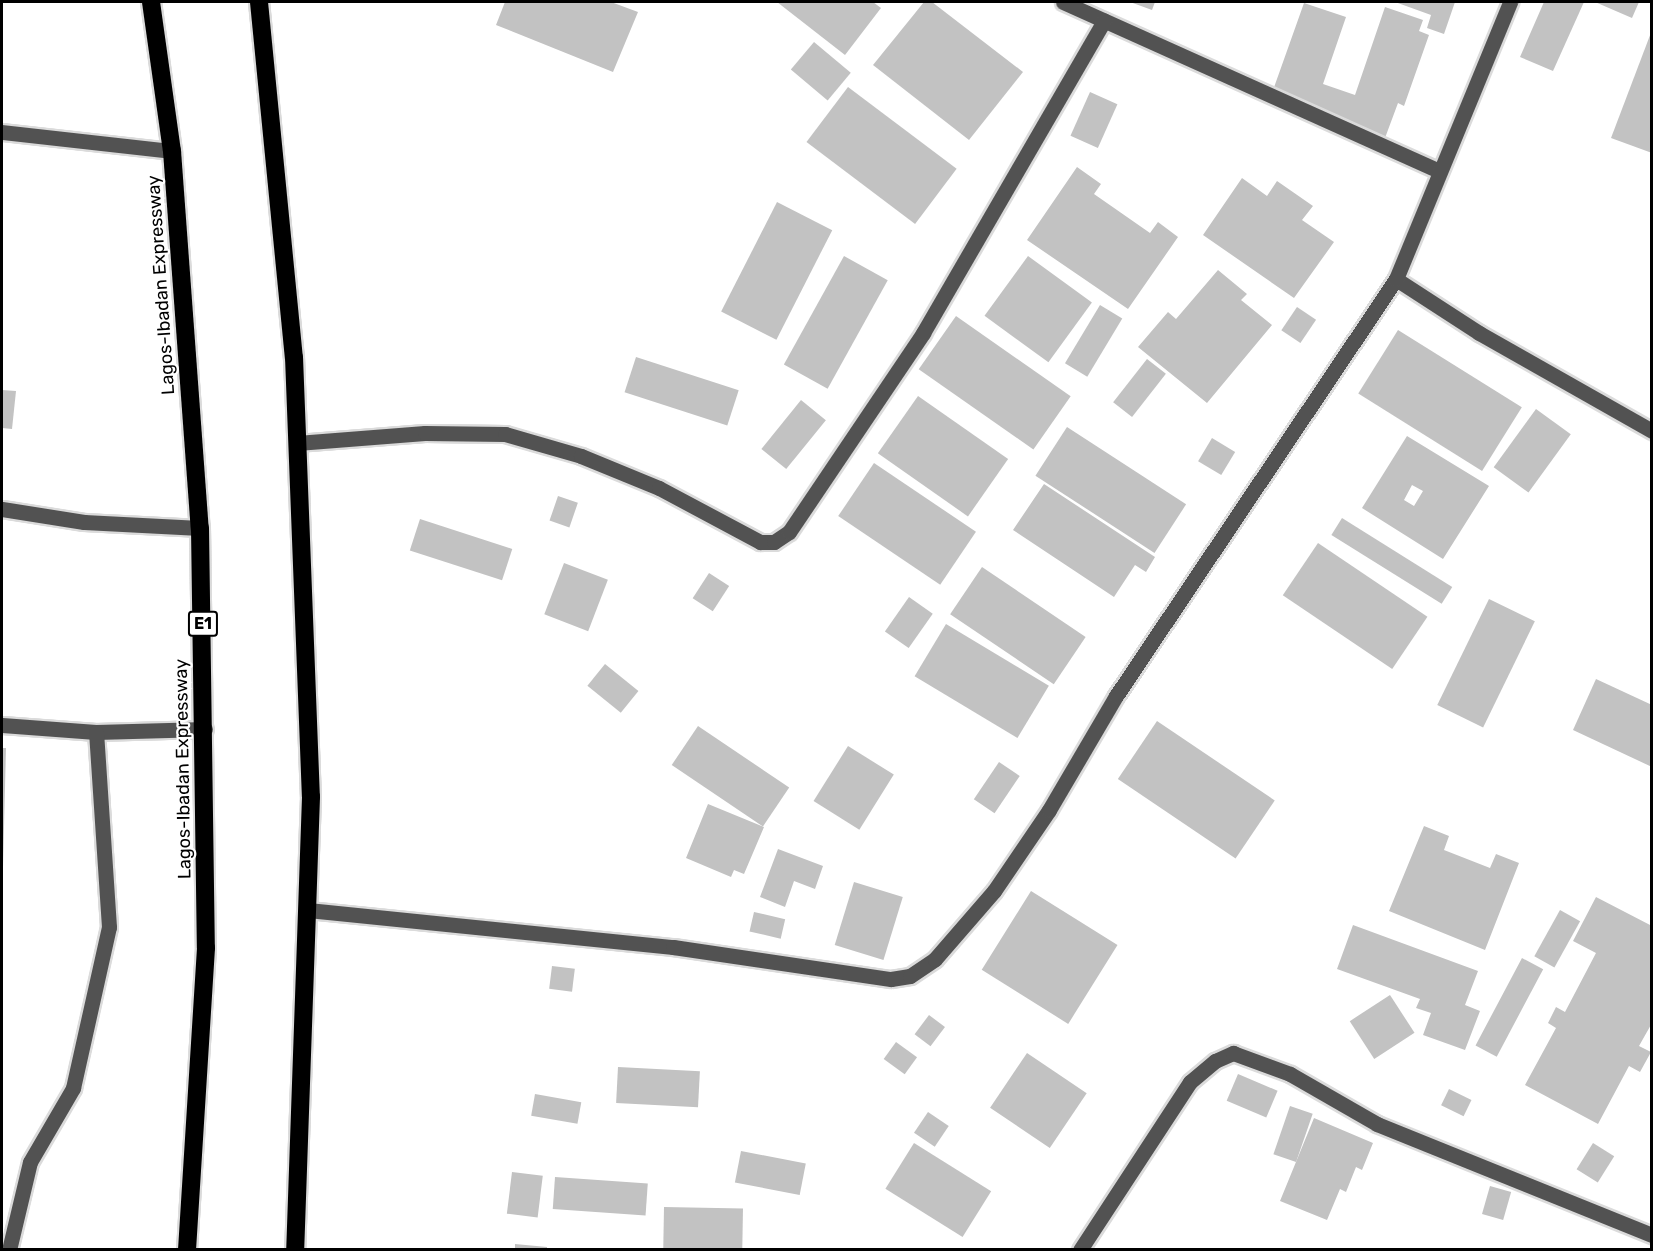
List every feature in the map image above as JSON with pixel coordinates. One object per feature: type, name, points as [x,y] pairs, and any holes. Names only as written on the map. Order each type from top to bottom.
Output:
[{"type":"highway","name":"Lagos-Ibadan Expressway","points":[[151,2],[172,151],[200,528],[205,729],[206,948],[187,1250]]},
{"type":"highway","points":[[259,2],[294,357],[311,797],[295,1250]]},
{"type":"street","points":[[1063,2],[1440,171]]},
{"type":"street","points":[[308,910],[673,947],[891,979],[910,976],[935,959],[994,891],[1049,810],[1116,696],[1396,279],[1510,2]]},
{"type":"street","points":[[297,443],[425,433],[505,434],[582,456],[659,488],[760,542],[774,542],[789,532],[923,333],[1104,21]]},
{"type":"street","points":[[2,132],[172,151]]},
{"type":"street","points":[[1396,279],[1479,333],[1652,431]]},
{"type":"street","points":[[2,509],[84,522],[200,528]]},
{"type":"street","points":[[2,726],[96,732],[205,729]]},
{"type":"street","points":[[9,1250],[30,1162],[73,1088],[109,927],[96,732]]},
{"type":"street","points":[[1080,1250],[1190,1082],[1215,1061],[1233,1053],[1290,1074],[1377,1124],[1467,1157],[1652,1235]]},
{"type":"building","points":[[505,2],[611,2],[638,12],[613,72],[496,25]]},
{"type":"building","points":[[777,2],[873,2],[881,8],[845,55]]},
{"type":"building","points":[[924,2],[932,2],[1023,72],[969,140],[873,65]]},
{"type":"building","points":[[1130,2],[1155,2],[1152,10]]},
{"type":"building","points":[[1395,2],[1455,2],[1444,34],[1427,28],[1431,15]]},
{"type":"building","points":[[1544,2],[1584,2],[1553,71],[1520,57]]},
{"type":"building","points":[[1595,2],[1639,2],[1632,18]]},
{"type":"building","points":[[1304,3],[1346,17],[1323,84],[1355,95],[1385,7],[1423,20],[1419,31],[1429,35],[1404,106],[1398,103],[1385,138],[1308,111],[1272,93]]},
{"type":"building","points":[[1652,30],[1652,153],[1611,138]]},
{"type":"building","points":[[814,42],[851,73],[828,100],[791,70]]},
{"type":"building","points":[[848,87],[957,169],[915,224],[806,142]]},
{"type":"building","points":[[1090,92],[1117,104],[1098,148],[1070,136]]},
{"type":"building","points":[[1077,167],[1101,184],[1094,194],[1150,233],[1158,222],[1178,237],[1128,309],[1027,240]]},
{"type":"building","points":[[1242,178],[1267,196],[1277,181],[1313,206],[1302,220],[1334,242],[1294,298],[1203,235]]},
{"type":"building","points":[[777,202],[832,230],[776,340],[721,312]]},
{"type":"building","points":[[844,256],[888,280],[828,389],[784,364]]},
{"type":"building","points":[[1028,256],[1092,302],[1048,362],[985,316]]},
{"type":"building","points":[[1218,270],[1247,294],[1241,300],[1272,325],[1207,403],[1138,347],[1168,312],[1176,319]]},
{"type":"building","points":[[1100,305],[1122,318],[1087,377],[1065,363]]},
{"type":"building","points":[[1297,307],[1316,320],[1300,343],[1281,330]]},
{"type":"building","points":[[956,316],[1071,396],[1033,450],[919,369]]},
{"type":"building","points":[[1398,330],[1522,407],[1482,471],[1358,394]]},
{"type":"building","points":[[636,357],[739,390],[727,426],[625,392]]},
{"type":"building","points":[[1147,359],[1166,374],[1132,417],[1113,402]]},
{"type":"building","points":[[2,390],[16,391],[12,429],[2,428]]},
{"type":"building","points":[[918,396],[1008,459],[968,516],[878,453]]},
{"type":"building","points":[[801,400],[826,420],[786,469],[761,449]]},
{"type":"building","points":[[1536,409],[1571,434],[1528,493],[1494,467]]},
{"type":"building","points":[[1067,427],[1186,504],[1155,553],[1035,476]]},
{"type":"building","points":[[1407,436],[1489,486],[1443,559],[1362,508]],"holes":[[[1412,485],[1423,491],[1414,506],[1404,500]]]},
{"type":"building","points":[[1212,438],[1235,452],[1221,475],[1198,461]]},
{"type":"building","points":[[874,463],[976,532],[940,585],[838,516]]},
{"type":"building","points":[[1044,484],[1155,557],[1146,572],[1135,565],[1114,597],[1013,530]]},
{"type":"building","points":[[558,496],[578,503],[569,527],[550,521]]},
{"type":"building","points":[[1342,518],[1452,587],[1442,604],[1331,535]]},
{"type":"building","points":[[420,519],[512,549],[502,580],[410,550]]},
{"type":"building","points":[[1318,543],[1427,617],[1392,669],[1283,595]]},
{"type":"building","points":[[564,563],[608,580],[588,631],[544,614]]},
{"type":"building","points":[[982,567],[1086,637],[1054,684],[950,614]]},
{"type":"building","points":[[709,573],[729,586],[713,611],[693,598]]},
{"type":"building","points":[[909,597],[933,614],[909,648],[885,631]]},
{"type":"building","points":[[1489,599],[1535,621],[1483,727],[1437,705]]},
{"type":"building","points":[[946,624],[1049,686],[1017,738],[915,676]]},
{"type":"building","points":[[605,664],[638,691],[621,713],[587,686]]},
{"type":"building","points":[[1596,679],[1652,705],[1652,767],[1573,730]]},
{"type":"building","points":[[1157,721],[1275,800],[1236,858],[1118,779]]},
{"type":"building","points":[[698,726],[789,788],[763,826],[672,765]]},
{"type":"building","points":[[848,746],[894,775],[859,830],[814,801]]},
{"type":"building","points":[[2,748],[6,748],[3,867],[2,867]]},
{"type":"building","points":[[999,762],[1020,776],[995,813],[974,799]]},
{"type":"building","points":[[708,804],[764,827],[744,874],[734,870],[731,877],[686,858]]},
{"type":"building","points":[[1424,826],[1449,836],[1444,850],[1490,868],[1496,854],[1519,863],[1485,950],[1389,911]]},
{"type":"building","points":[[778,849],[823,866],[815,889],[794,881],[785,907],[760,897]]},
{"type":"building","points":[[854,882],[903,897],[883,960],[835,945]]},
{"type":"building","points":[[1031,891],[1118,945],[1068,1024],[982,970]]},
{"type":"building","points":[[1596,897],[1652,926],[1652,1023],[1639,1046],[1651,1052],[1640,1072],[1629,1066],[1598,1124],[1525,1085],[1556,1028],[1548,1023],[1556,1007],[1565,1012],[1596,953],[1573,941]]},
{"type":"building","points":[[1560,910],[1580,921],[1554,968],[1534,956]]},
{"type":"building","points":[[754,912],[785,919],[781,939],[750,931]]},
{"type":"building","points":[[1353,925],[1478,971],[1465,1005],[1480,1011],[1465,1050],[1423,1035],[1431,1013],[1416,1008],[1420,999],[1337,969]]},
{"type":"building","points":[[1522,958],[1543,969],[1497,1057],[1476,1045]]},
{"type":"building","points":[[552,966],[575,969],[572,992],[549,989]]},
{"type":"building","points":[[1390,995],[1415,1033],[1374,1059],[1350,1021]]},
{"type":"building","points":[[929,1015],[945,1027],[931,1046],[915,1034]]},
{"type":"building","points":[[896,1042],[917,1057],[905,1074],[884,1059]]},
{"type":"building","points":[[1027,1053],[1087,1093],[1050,1148],[990,1108]]},
{"type":"building","points":[[618,1067],[700,1071],[698,1107],[616,1103]]},
{"type":"building","points":[[1238,1074],[1278,1091],[1266,1117],[1227,1101]]},
{"type":"building","points":[[1449,1089],[1471,1100],[1464,1116],[1441,1105]]},
{"type":"building","points":[[535,1094],[581,1102],[577,1124],[531,1116]]},
{"type":"building","points":[[1290,1106],[1313,1114],[1296,1162],[1273,1154]]},
{"type":"building","points":[[928,1112],[949,1126],[935,1147],[914,1133]]},
{"type":"building","points":[[1314,1118],[1373,1143],[1362,1170],[1356,1167],[1346,1192],[1340,1189],[1327,1220],[1280,1201]]},
{"type":"building","points":[[914,1143],[991,1191],[963,1237],[885,1189]]},
{"type":"building","points":[[1593,1143],[1614,1156],[1598,1183],[1577,1169]]},
{"type":"building","points":[[741,1151],[806,1164],[800,1195],[735,1182]]},
{"type":"building","points":[[512,1172],[543,1176],[538,1217],[507,1214]]},
{"type":"building","points":[[555,1177],[648,1183],[646,1215],[553,1209]]},
{"type":"building","points":[[1490,1186],[1511,1192],[1503,1220],[1482,1214]]},
{"type":"building","points":[[664,1207],[743,1208],[742,1250],[663,1250]]},
{"type":"building","points":[[515,1244],[547,1247],[547,1250],[515,1250]]}]
